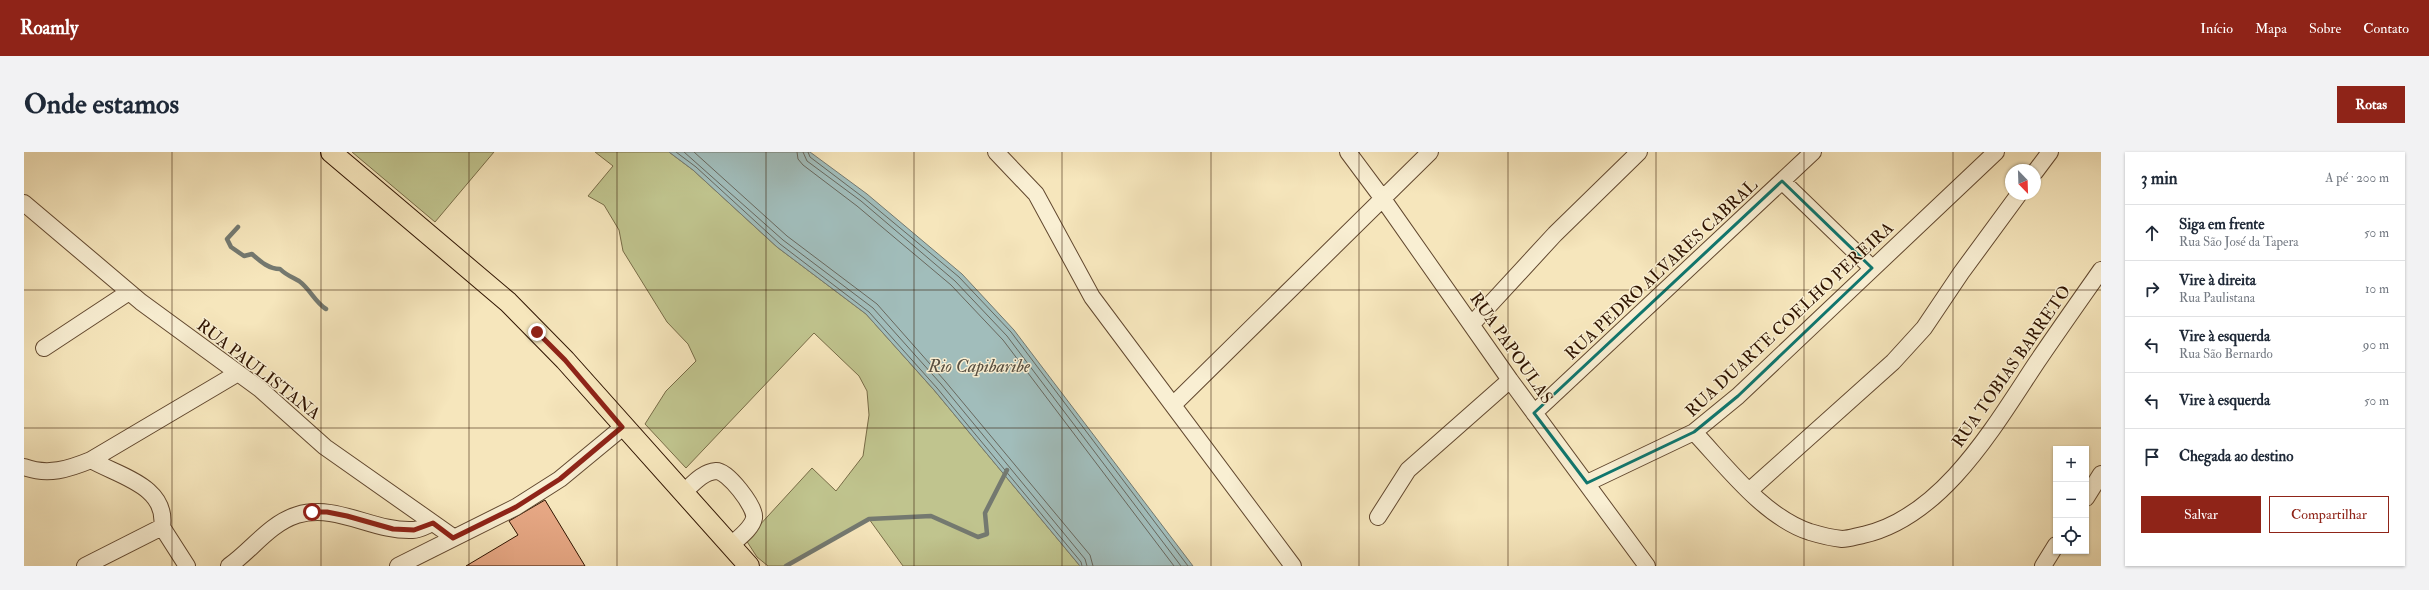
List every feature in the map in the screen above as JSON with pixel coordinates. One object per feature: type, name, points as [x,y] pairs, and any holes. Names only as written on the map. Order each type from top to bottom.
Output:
[{"type":"main road","points":[[331,152],[508,302],[565,360],[622,427],[749,566]]},
{"type":"street","points":[[996,152],[1036,194],[1092,297],[1124,342],[1174,404],[1293,566]]},
{"type":"street","name":"RUA PAPOULAS","points":[[1348,152],[1472,324],[1510,380],[1647,566]]},
{"type":"street","points":[[1174,404],[1430,152]]},
{"type":"street","points":[[1472,324],[1555,234],[1639,152]]},
{"type":"street","name":"RUA PEDRO ALVARES CABRAL","points":[[1534,413],[1813,152]]},
{"type":"street","name":"RUA DUARTE COELHO PEREIRA","points":[[1587,484],[1694,432],[1738,396],[1996,152]]},
{"type":"street","points":[[2041,164],[2050,152]]},
{"type":"street","points":[[1782,181],[1872,268]]},
{"type":"street","points":[[1749,491],[1893,362],[1924,328],[1960,272],[2014,200]]},
{"type":"street","name":"RUA PAULISTANA","points":[[24,203],[129,292],[260,389],[325,446],[453,538]]},
{"type":"street","name":"RUA TOBIAS BARRETO","points":[[1694,432],[1749,491],[1782,517],[1809,532],[1843,539],[1875,532],[1902,520],[1934,496],[1967,462],[1990,434],[2101,270]]},
{"type":"street","points":[[44,348],[129,292]]},
{"type":"street","points":[[24,467],[44,472],[68,469],[91,460],[238,373]]},
{"type":"street","points":[[1378,517],[1408,470],[1510,380]]},
{"type":"street","points":[[398,566],[516,507],[547,487],[622,427]]},
{"type":"street","points":[[91,460],[136,482],[152,493],[161,507],[163,518],[162,527],[187,566]]},
{"type":"street","points":[[683,492],[708,473],[717,471],[724,473],[731,480],[750,503],[754,512],[754,520],[730,546]]},
{"type":"street","points":[[2089,493],[2101,474]]},
{"type":"street","points":[[229,566],[264,535],[296,515],[327,512],[400,529],[414,530],[433,523]]},
{"type":"street","points":[[85,566],[162,527]]},
{"type":"street","points":[[2043,566],[2053,550]]},
{"type":"highlighted area","points":[[1782,181],[1872,268],[1738,396],[1694,432],[1587,483],[1534,413]]},
{"type":"green space","points":[[352,152],[494,152],[435,222]]},
{"type":"green space","points":[[595,152],[669,152],[693,170],[777,247],[866,314],[934,390],[1080,566],[903,566],[869,519],[786,566],[768,566],[757,557],[746,540],[812,468],[836,491],[863,456],[869,415],[867,391],[859,376],[814,333],[686,468],[645,424],[666,391],[696,361],[688,344],[667,322],[623,251],[619,230],[604,205],[588,196],[613,166]]},
{"type":"water","name":"Rio Capibaribe","points":[[669,152],[810,152],[867,194],[962,274],[1014,330],[1193,566],[1080,566],[934,390],[866,314],[777,247],[693,170]]},
{"type":"building","points":[[545,500],[585,566],[466,566],[518,535],[509,521]]},
{"type":"waterway","points":[[238,227],[227,239],[231,247],[244,256],[252,254],[265,264],[272,268],[280,269],[299,281],[326,309]]},
{"type":"waterway","points":[[786,566],[869,519],[931,516],[978,537],[987,534],[985,513],[1007,470]]},
{"type":"route","points":[[312,512],[327,512],[347,516],[367,523],[393,529],[414,530],[433,523],[453,538],[516,507],[560,479],[622,427],[565,360],[537,332]]}]
